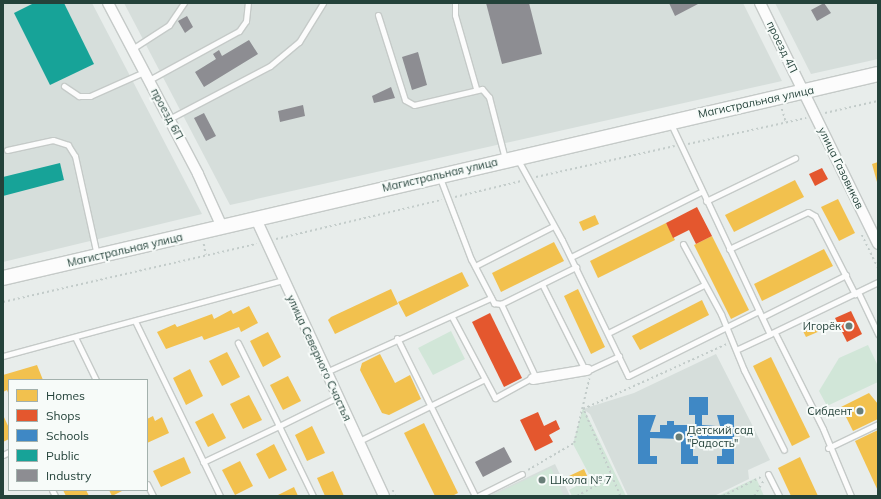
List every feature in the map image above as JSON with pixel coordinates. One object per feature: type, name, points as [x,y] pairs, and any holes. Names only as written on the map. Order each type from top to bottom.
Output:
[{"type":"main road","name":"Магистральная улица","points":[[3,278],[511,158],[878,74]]},
{"type":"street","name":"проезд 6П","points":[[108,3],[169,119],[222,227]]},
{"type":"street","name":"проезд 4П","points":[[760,3],[803,92]]},
{"type":"street","name":"улица Газовиков","points":[[803,92],[874,226],[878,244]]},
{"type":"street","name":"улица Северного Счастья","points":[[256,219],[282,280],[384,496]]},
{"type":"street","points":[[533,380],[589,369]]},
{"type":"lane","points":[[132,49],[169,25],[184,3]]},
{"type":"lane","points":[[64,86],[79,96],[90,96],[146,76],[239,31],[246,21],[248,3]]},
{"type":"lane","points":[[169,119],[251,78],[276,61],[299,42],[323,3]]},
{"type":"lane","points":[[455,3],[455,15],[476,88]]},
{"type":"lane","points":[[378,15],[408,104],[476,88],[482,89],[489,97],[511,158],[526,180],[571,257],[628,376],[759,311]]},
{"type":"lane","points":[[670,121],[678,146],[759,311],[773,333],[823,429],[828,448],[851,496]]},
{"type":"lane","points":[[7,150],[53,140],[68,145],[74,156],[98,256]]},
{"type":"lane","points":[[706,201],[795,158]]},
{"type":"lane","points":[[439,175],[447,199],[475,266],[491,298],[501,304],[534,370],[533,380],[495,398],[483,380],[452,317]]},
{"type":"lane","points":[[571,257],[701,192]]},
{"type":"lane","points":[[729,249],[808,212],[815,216],[878,334]]},
{"type":"lane","points":[[475,266],[553,226]]},
{"type":"lane","points":[[683,244],[727,326],[738,349],[744,370],[784,450]]},
{"type":"lane","points":[[501,304],[576,267]]},
{"type":"lane","points":[[762,317],[846,275]]},
{"type":"lane","points":[[3,356],[282,280]]},
{"type":"lane","points":[[738,349],[878,282]]},
{"type":"lane","points":[[542,284],[581,365],[589,369],[619,356]]},
{"type":"lane","points":[[608,333],[704,285]]},
{"type":"lane","points":[[326,372],[397,338],[426,330],[491,298]]},
{"type":"lane","points":[[135,321],[220,496]]},
{"type":"lane","points":[[75,337],[96,379]]},
{"type":"lane","points":[[397,338],[476,496],[522,474]]},
{"type":"lane","points":[[238,343],[313,496]]},
{"type":"lane","points":[[359,441],[431,407],[483,380]]},
{"type":"lane","points":[[203,462],[338,397]]},
{"type":"lane","points":[[828,448],[878,424]]},
{"type":"lane","points":[[768,474],[779,496]]},
{"type":"lane","points":[[145,496],[152,495]]},
{"type":"path","points":[[3,302],[526,180],[878,101]]},
{"type":"path","points":[[276,238],[279,245]]},
{"type":"path","points":[[583,409],[732,342]]},
{"type":"path","points":[[522,474],[574,444],[583,409],[589,369]]},
{"type":"path","points":[[583,409],[610,478],[620,496]]},
{"type":"path","points":[[723,496],[768,474]]},
{"type":"path","points":[[754,496],[768,474]]},
{"type":"path","points":[[577,496],[610,478]]},
{"type":"path","points":[[389,483],[395,496]]},
{"type":"shaded area","points":[[3,3],[92,3],[202,214],[3,262]]},
{"type":"shaded area","points":[[124,3],[743,3],[782,81],[230,205]]},
{"type":"shaded area","points":[[775,3],[878,3],[878,59],[811,74]]},
{"type":"shaded area","name":"Детский сад \"Радость\"","points":[[716,354],[770,460],[748,470],[749,479],[714,496],[628,496],[590,414],[583,409],[634,393]]},
{"type":"shaded area","name":"Школа № 7","points":[[555,464],[570,496],[488,496]]},
{"type":"green space","points":[[451,331],[465,359],[433,375],[418,348]]},
{"type":"green space","points":[[868,345],[878,366],[878,382],[827,406],[819,391],[839,358]]},
{"type":"green space","points":[[583,407],[626,496],[572,496],[569,490],[591,478],[573,444]]},
{"type":"green space","name":"Школа № 7","points":[[551,468],[564,496],[491,496]]},
{"type":"green space","points":[[756,478],[764,496],[718,496]]},
{"type":"building: Homes","points":[[878,162],[878,182],[877,182],[872,164]]},
{"type":"building: Homes","points":[[795,180],[804,197],[734,232],[725,215]]},
{"type":"building: Homes","points":[[838,199],[855,233],[839,241],[821,207]]},
{"type":"building: Homes","points":[[595,215],[599,224],[583,231],[579,222]]},
{"type":"building: Homes","points":[[666,223],[675,240],[598,278],[590,261]]},
{"type":"building: Homes","points":[[712,236],[749,310],[731,319],[694,245]]},
{"type":"building: Homes","points":[[554,242],[564,261],[501,292],[492,273]]},
{"type":"building: Homes","points":[[824,249],[833,266],[762,301],[754,284]]},
{"type":"building: Homes","points":[[462,272],[469,286],[406,317],[398,302]]},
{"type":"building: Homes","points":[[391,289],[398,304],[335,334],[328,320],[331,317]]},
{"type":"building: Homes","points":[[578,289],[605,347],[591,354],[564,296]]},
{"type":"building: Homes","points":[[702,300],[709,315],[640,350],[632,336]]},
{"type":"building: Homes","points":[[249,306],[258,323],[241,332],[239,327],[204,340],[202,336],[166,349],[157,332],[175,324],[177,327],[212,314],[214,319],[231,310],[233,314]]},
{"type":"building: Homes","points":[[816,323],[820,331],[806,337],[802,329]]},
{"type":"building: Homes","points":[[268,332],[281,357],[263,367],[250,341]]},
{"type":"building: Homes","points":[[227,352],[240,377],[222,386],[209,361]]},
{"type":"building: Homes","points":[[380,354],[395,383],[410,375],[421,399],[389,415],[382,413],[360,370],[362,363]]},
{"type":"building: Homes","points":[[771,357],[810,437],[792,446],[753,366]]},
{"type":"building: Homes","points":[[37,365],[43,379],[8,379],[8,392],[7,390],[3,392],[3,375]]},
{"type":"building: Homes","points":[[190,369],[203,396],[186,405],[173,378]]},
{"type":"building: Homes","points":[[288,376],[301,401],[283,410],[270,385]]},
{"type":"building: Homes","name":"Сибдент","points":[[869,393],[878,404],[878,419],[853,431],[841,407]]},
{"type":"building: Homes","points":[[249,395],[262,420],[243,429],[230,404]]},
{"type":"building: Homes","points":[[213,413],[226,438],[208,447],[195,422]]},
{"type":"building: Homes","points":[[3,415],[8,426],[8,440],[3,442]]},
{"type":"building: Homes","points":[[153,416],[155,421],[162,417],[169,433],[148,443],[148,418]]},
{"type":"building: Homes","points":[[424,423],[458,493],[452,496],[435,496],[404,433]]},
{"type":"building: Homes","points":[[312,426],[325,453],[307,461],[295,435]]},
{"type":"building: Homes","points":[[878,430],[878,491],[855,441]]},
{"type":"building: Homes","points":[[274,444],[287,470],[269,479],[256,454]]},
{"type":"building: Homes","points":[[184,457],[191,473],[161,487],[153,471]]},
{"type":"building: Homes","points":[[800,457],[818,496],[791,496],[778,468]]},
{"type":"building: Homes","points":[[240,461],[253,486],[235,495],[222,470]]},
{"type":"building: Homes","points":[[584,469],[588,478],[573,485],[569,476]]},
{"type":"building: Homes","points":[[333,471],[344,496],[325,496],[317,478]]},
{"type":"building: Homes","points":[[294,487],[298,496],[276,496]]},
{"type":"building: Homes","points":[[64,491],[86,491],[89,496],[66,496]]},
{"type":"building: Homes","points":[[110,491],[122,491],[112,496]]},
{"type":"building: Shops","points":[[822,168],[828,179],[815,186],[809,174]]},
{"type":"building: Shops","points":[[697,207],[712,236],[696,244],[689,230],[673,238],[666,223]]},
{"type":"building: Shops","name":"Игорёк","points":[[851,311],[862,334],[847,342],[835,318]]},
{"type":"building: Shops","points":[[490,313],[522,378],[504,387],[472,322]]},
{"type":"building: Shops","points":[[538,412],[544,426],[556,420],[560,429],[549,435],[553,442],[535,451],[520,420]]},
{"type":"building: Schools","points":[[689,397],[708,397],[708,415],[702,415],[702,425],[716,426],[716,433],[722,433],[717,415],[734,415],[734,464],[717,464],[717,456],[722,456],[722,439],[693,439],[693,456],[698,456],[698,464],[681,464],[681,439],[650,438],[650,456],[657,456],[657,464],[638,464],[638,415],[656,415],[650,432],[660,432],[660,425],[667,425],[667,421],[674,421],[674,425],[695,425],[695,415],[689,415]]},
{"type":"building: Public","points":[[34,3],[64,3],[94,64],[50,85],[14,13]]},
{"type":"building: Public","points":[[60,163],[64,180],[3,196],[3,177]]},
{"type":"building: Industry","points":[[486,3],[529,3],[542,54],[502,64]]},
{"type":"building: Industry","points":[[669,3],[697,3],[698,4],[675,16]]},
{"type":"building: Industry","points":[[824,3],[831,13],[817,21],[811,10]]},
{"type":"building: Industry","points":[[187,16],[193,27],[185,33],[178,21]]},
{"type":"building: Industry","points":[[249,40],[258,54],[204,87],[195,72],[216,59],[213,54],[219,50],[222,56]]},
{"type":"building: Industry","points":[[418,52],[427,85],[412,90],[402,57]]},
{"type":"building: Industry","points":[[391,87],[395,98],[374,103],[372,96]]},
{"type":"building: Industry","points":[[303,105],[305,116],[280,122],[278,111]]},
{"type":"building: Industry","points":[[204,113],[216,136],[206,141],[194,118]]},
{"type":"building: Industry","points":[[504,447],[512,462],[483,477],[475,462]]},
{"type":"place","name":"Игорёк","points":[[849,326]]},
{"type":"place","name":"Сибдент","points":[[860,411]]},
{"type":"place","name":"Детский сад \"Радость\"","points":[[679,437]]},
{"type":"place","name":"Школа № 7","points":[[542,480]]}]
